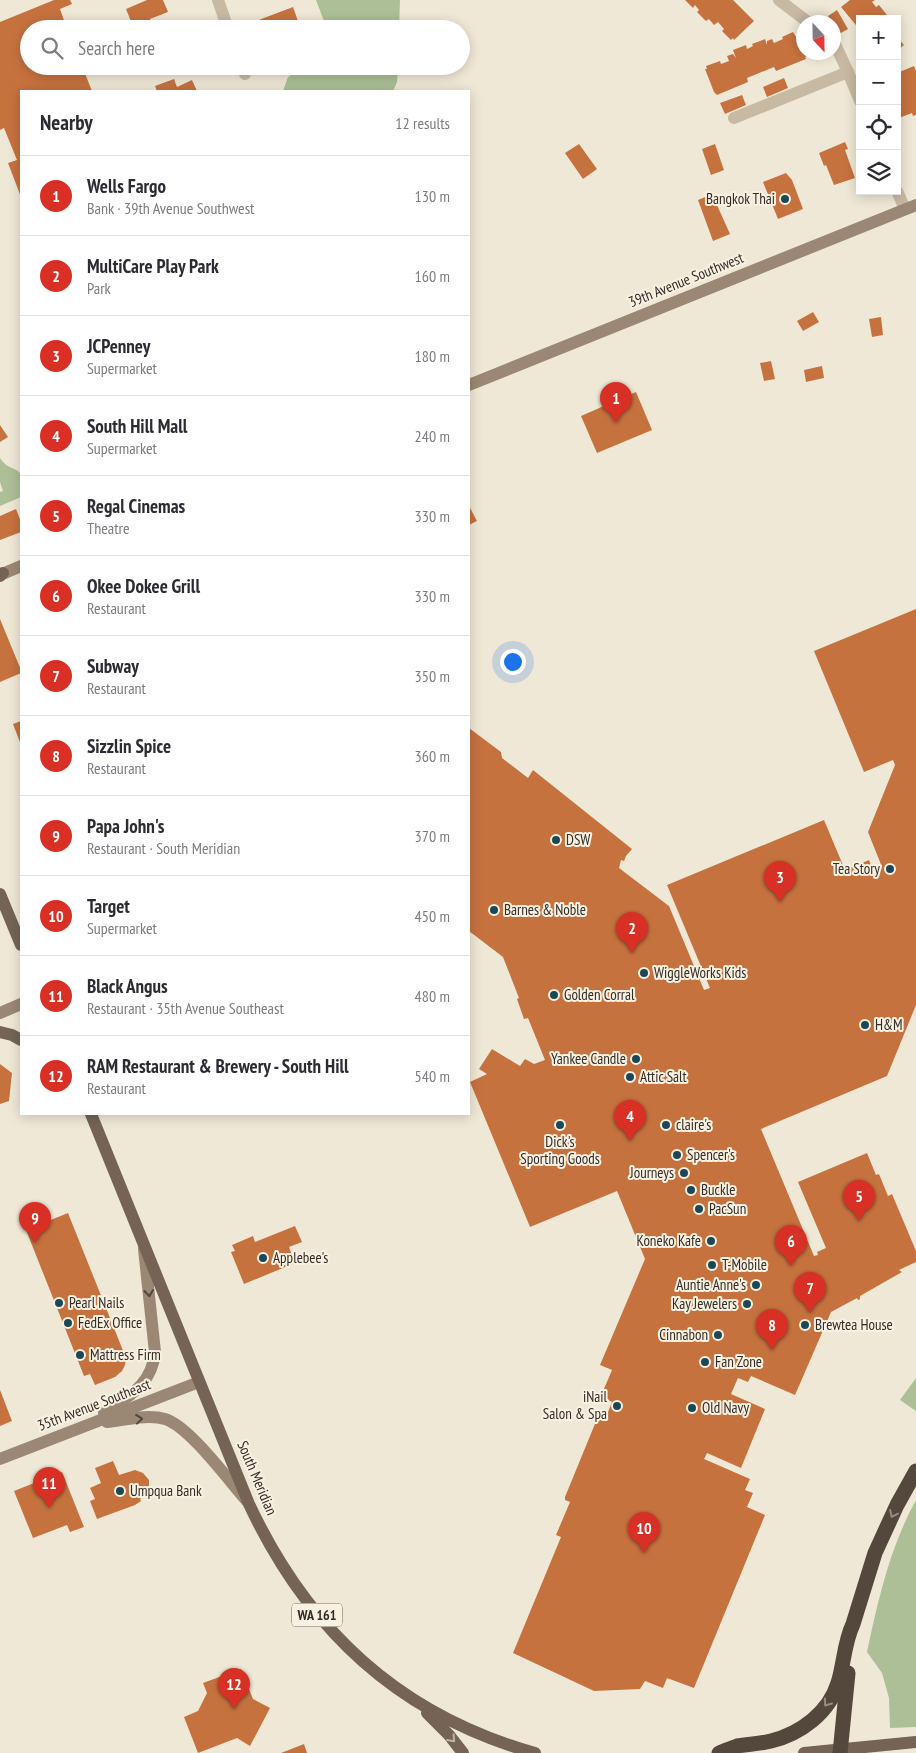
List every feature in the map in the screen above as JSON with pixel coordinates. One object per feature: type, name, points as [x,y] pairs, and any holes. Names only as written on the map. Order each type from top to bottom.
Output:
[{"type":"highway","points":[[719,1753],[737,1746],[771,1742],[790,1735],[808,1724],[820,1713],[832,1697],[838,1684],[849,1633],[875,1553],[897,1505],[916,1471]]},
{"type":"highway","points":[[840,1751],[853,1639],[853,1624]]},
{"type":"main road","points":[[0,894],[20,943]]},
{"type":"main road","points":[[0,1032],[20,1039]]},
{"type":"main road","name":"South Meridian","points":[[91,1115],[249,1504],[277,1559],[315,1612],[342,1642],[369,1666],[415,1700],[465,1728],[517,1751]]},
{"type":"main road","points":[[415,1700],[449,1735],[463,1753]]},
{"type":"main road","points":[[804,1753],[840,1751],[916,1742]]},
{"type":"main road","name":"WA 161","points":[[517,1751],[535,1753]]},
{"type":"street","points":[[218,0],[225,20]]},
{"type":"street","points":[[779,0],[799,15]]},
{"type":"street","points":[[841,57],[856,91]]},
{"type":"street","points":[[734,118],[848,72]]},
{"type":"street","points":[[900,195],[910,207]]},
{"type":"street","name":"39th Avenue Southwest","points":[[470,385],[910,207]]},
{"type":"street","points":[[1,574],[20,566]]},
{"type":"street","points":[[0,1013],[20,1004]]},
{"type":"street","points":[[90,1424],[140,1387],[148,1378],[154,1361],[155,1352],[143,1244]]},
{"type":"street","name":"35th Avenue Southeast","points":[[0,1459],[199,1382]]},
{"type":"street","points":[[90,1424],[151,1417],[166,1420],[192,1437],[249,1504]]},
{"type":"green space","points":[[316,0],[400,0],[399,20],[324,20]]},
{"type":"green space","points":[[292,75],[397,75],[393,90],[283,90],[288,77]]},
{"type":"green space","points":[[0,458],[20,473],[20,497],[0,506],[0,492],[3,491],[0,482]]},
{"type":"green space","points":[[916,1378],[916,1411],[900,1400]]},
{"type":"green space","points":[[916,1500],[916,1727],[890,1728],[889,1698],[882,1673],[867,1652],[880,1593],[892,1555]]},
{"type":"building","points":[[54,0],[70,0],[72,4],[60,9],[64,20],[20,20],[20,75],[86,75],[92,90],[20,90],[20,194],[8,163],[17,160],[4,128],[0,130],[0,22]]},
{"type":"building","points":[[147,0],[163,0],[168,12],[150,20],[130,20],[126,9]]},
{"type":"building","points":[[685,0],[733,0],[754,21],[734,40],[733,38],[731,40],[722,31],[724,29],[718,22],[714,25],[709,19],[706,21],[697,12],[699,10],[695,5],[693,8]]},
{"type":"building","points":[[850,0],[875,0],[872,2],[876,7],[879,5],[887,15],[856,15],[856,25],[841,7]]},
{"type":"building","points":[[293,7],[298,20],[259,20]]},
{"type":"building","points":[[837,10],[840,15],[830,15]]},
{"type":"building","points":[[841,17],[848,29],[841,33]]},
{"type":"building","points":[[793,32],[796,37],[796,60],[804,60],[776,71],[774,67],[747,78],[748,82],[717,95],[714,92],[705,69],[707,69],[706,66],[720,61],[721,64],[729,61],[727,56],[733,54],[736,58],[733,50],[746,45],[747,49],[753,46],[752,44],[765,39],[767,45],[767,41],[772,39],[774,43],[783,39],[782,37]]},
{"type":"building","points":[[914,66],[916,71],[916,115],[913,116],[912,113],[901,117],[901,71]]},
{"type":"building","points":[[784,78],[788,88],[767,97],[763,87]]},
{"type":"building","points":[[174,79],[177,87],[192,80],[197,90],[157,90],[155,86]]},
{"type":"building","points":[[742,95],[746,105],[725,114],[720,103]]},
{"type":"building","points":[[845,142],[848,149],[845,150],[855,178],[834,185],[819,153]]},
{"type":"building","points":[[579,144],[597,169],[583,179],[565,153]]},
{"type":"building","points":[[715,144],[724,170],[711,175],[702,149]]},
{"type":"building","name":"Bangkok Thai","points":[[786,173],[792,180],[803,209],[778,219],[763,182]]},
{"type":"building","points":[[712,194],[730,234],[713,241],[698,200]]},
{"type":"building","points":[[813,312],[819,322],[803,331],[797,321]]},
{"type":"building","points":[[881,317],[883,335],[872,337],[869,319]]},
{"type":"building","points":[[771,361],[775,379],[764,381],[760,363]]},
{"type":"building","points":[[822,366],[824,378],[806,382],[804,370]]},
{"type":"building","points":[[636,392],[652,430],[597,453],[581,416]]},
{"type":"building","points":[[0,425],[8,437],[0,442]]},
{"type":"building","points":[[470,508],[477,521],[470,524]]},
{"type":"building","points":[[16,509],[20,519],[20,532],[0,540],[0,516]]},
{"type":"building","points":[[916,609],[916,1005],[887,1076],[761,1129],[814,1256],[818,1255],[817,1252],[826,1248],[798,1182],[867,1153],[876,1175],[879,1174],[888,1196],[892,1194],[916,1251],[916,1262],[899,1270],[902,1272],[860,1296],[860,1299],[858,1300],[857,1298],[831,1312],[795,1395],[751,1376],[748,1382],[738,1378],[731,1394],[765,1409],[741,1468],[707,1453],[704,1459],[750,1479],[745,1490],[753,1493],[747,1507],[765,1515],[694,1688],[667,1678],[663,1688],[645,1681],[640,1689],[594,1691],[513,1653],[561,1537],[556,1535],[570,1502],[565,1500],[565,1497],[599,1414],[603,1413],[606,1417],[612,1402],[601,1396],[612,1370],[600,1365],[645,1259],[617,1191],[530,1227],[470,1082],[487,1074],[479,1069],[492,1049],[520,1066],[525,1059],[534,1064],[545,1060],[528,1018],[524,1019],[517,999],[519,998],[503,957],[470,932],[470,729],[501,752],[502,758],[528,778],[533,770],[632,849],[624,861],[621,860],[619,868],[669,906],[704,990],[710,988],[667,885],[824,820],[845,870],[869,860],[873,870],[872,873],[878,876],[882,867],[868,832],[895,765],[893,760],[864,772],[814,651]]},
{"type":"building","points":[[0,619],[20,668],[20,673],[0,682]]},
{"type":"building","points":[[20,721],[20,742],[13,724]]},
{"type":"building","points":[[0,1064],[12,1073],[9,1101],[0,1104]]},
{"type":"building","points":[[68,1213],[126,1358],[122,1371],[115,1377],[95,1385],[90,1374],[84,1376],[26,1230]]},
{"type":"building","name":"Applebee's","points":[[295,1226],[302,1242],[289,1247],[295,1263],[244,1284],[231,1252],[235,1251],[232,1245],[253,1236],[255,1242]]},
{"type":"building","points":[[0,1390],[12,1421],[0,1426]]},
{"type":"building","name":"Umpqua Bank","points":[[113,1461],[119,1475],[135,1470],[143,1473],[149,1480],[148,1493],[135,1505],[97,1519],[90,1501],[95,1499],[90,1488],[101,1483],[95,1468]]},
{"type":"building","points":[[62,1472],[84,1527],[70,1532],[67,1525],[33,1538],[14,1491]]},
{"type":"building","points":[[241,1669],[253,1699],[270,1708],[250,1746],[237,1738],[198,1753],[184,1717],[198,1711],[207,1693],[203,1683]]},
{"type":"building","points":[[304,1744],[307,1753],[281,1753]]},
{"type":"place","name":"Bangkok Thai","points":[[785,199]]},
{"type":"place","name":"Wells Fargo","points":[[616,423]]},
{"type":"place","name":"DSW","points":[[556,840]]},
{"type":"place","name":"Tea Story","points":[[890,869]]},
{"type":"place","name":"JCPenney","points":[[780,902]]},
{"type":"place","name":"Barnes & Noble","points":[[494,910]]},
{"type":"place","name":"MultiCare Play Park","points":[[632,953]]},
{"type":"place","name":"WiggleWorks Kids","points":[[644,973]]},
{"type":"place","name":"Golden Corral","points":[[554,995]]},
{"type":"place","name":"H&M","points":[[865,1025]]},
{"type":"place","name":"Yankee Candle","points":[[636,1059]]},
{"type":"place","name":"Attic Salt","points":[[630,1077]]},
{"type":"place","name":"Dick's Sporting Goods","points":[[560,1125]]},
{"type":"place","name":"claire's","points":[[666,1125]]},
{"type":"place","name":"South Hill Mall","points":[[630,1141]]},
{"type":"place","name":"Spencer's","points":[[677,1155]]},
{"type":"place","name":"Journeys","points":[[684,1173]]},
{"type":"place","name":"Buckle","points":[[691,1190]]},
{"type":"place","name":"PacSun","points":[[699,1209]]},
{"type":"place","name":"Regal Cinemas","points":[[859,1221]]},
{"type":"place","name":"Koneko Kafe","points":[[711,1241]]},
{"type":"place","name":"Papa John's","points":[[35,1243]]},
{"type":"place","name":"Applebee's","points":[[263,1258]]},
{"type":"place","name":"T-Mobile","points":[[712,1265]]},
{"type":"place","name":"Okee Dokee Grill","points":[[791,1266]]},
{"type":"place","name":"Auntie Anne's","points":[[756,1285]]},
{"type":"place","name":"Pearl Nails","points":[[59,1303]]},
{"type":"place","name":"Kay Jewelers","points":[[747,1304]]},
{"type":"place","name":"Subway","points":[[810,1313]]},
{"type":"place","name":"FedEx Office","points":[[68,1323]]},
{"type":"place","name":"Brewtea House","points":[[805,1325]]},
{"type":"place","name":"Cinnabon","points":[[718,1335]]},
{"type":"place","name":"Sizzlin Spice","points":[[772,1350]]},
{"type":"place","name":"Mattress Firm","points":[[80,1355]]},
{"type":"place","name":"Fan Zone","points":[[705,1362]]},
{"type":"place","name":"iNail Salon & Spa","points":[[617,1406]]},
{"type":"place","name":"Old Navy","points":[[692,1408]]},
{"type":"place","name":"Umpqua Bank","points":[[120,1491]]},
{"type":"place","name":"Black Angus","points":[[49,1508]]},
{"type":"place","name":"Target","points":[[644,1553]]},
{"type":"place","name":"RAM Restaurant & Brewery - South Hill","points":[[234,1709]]}]
